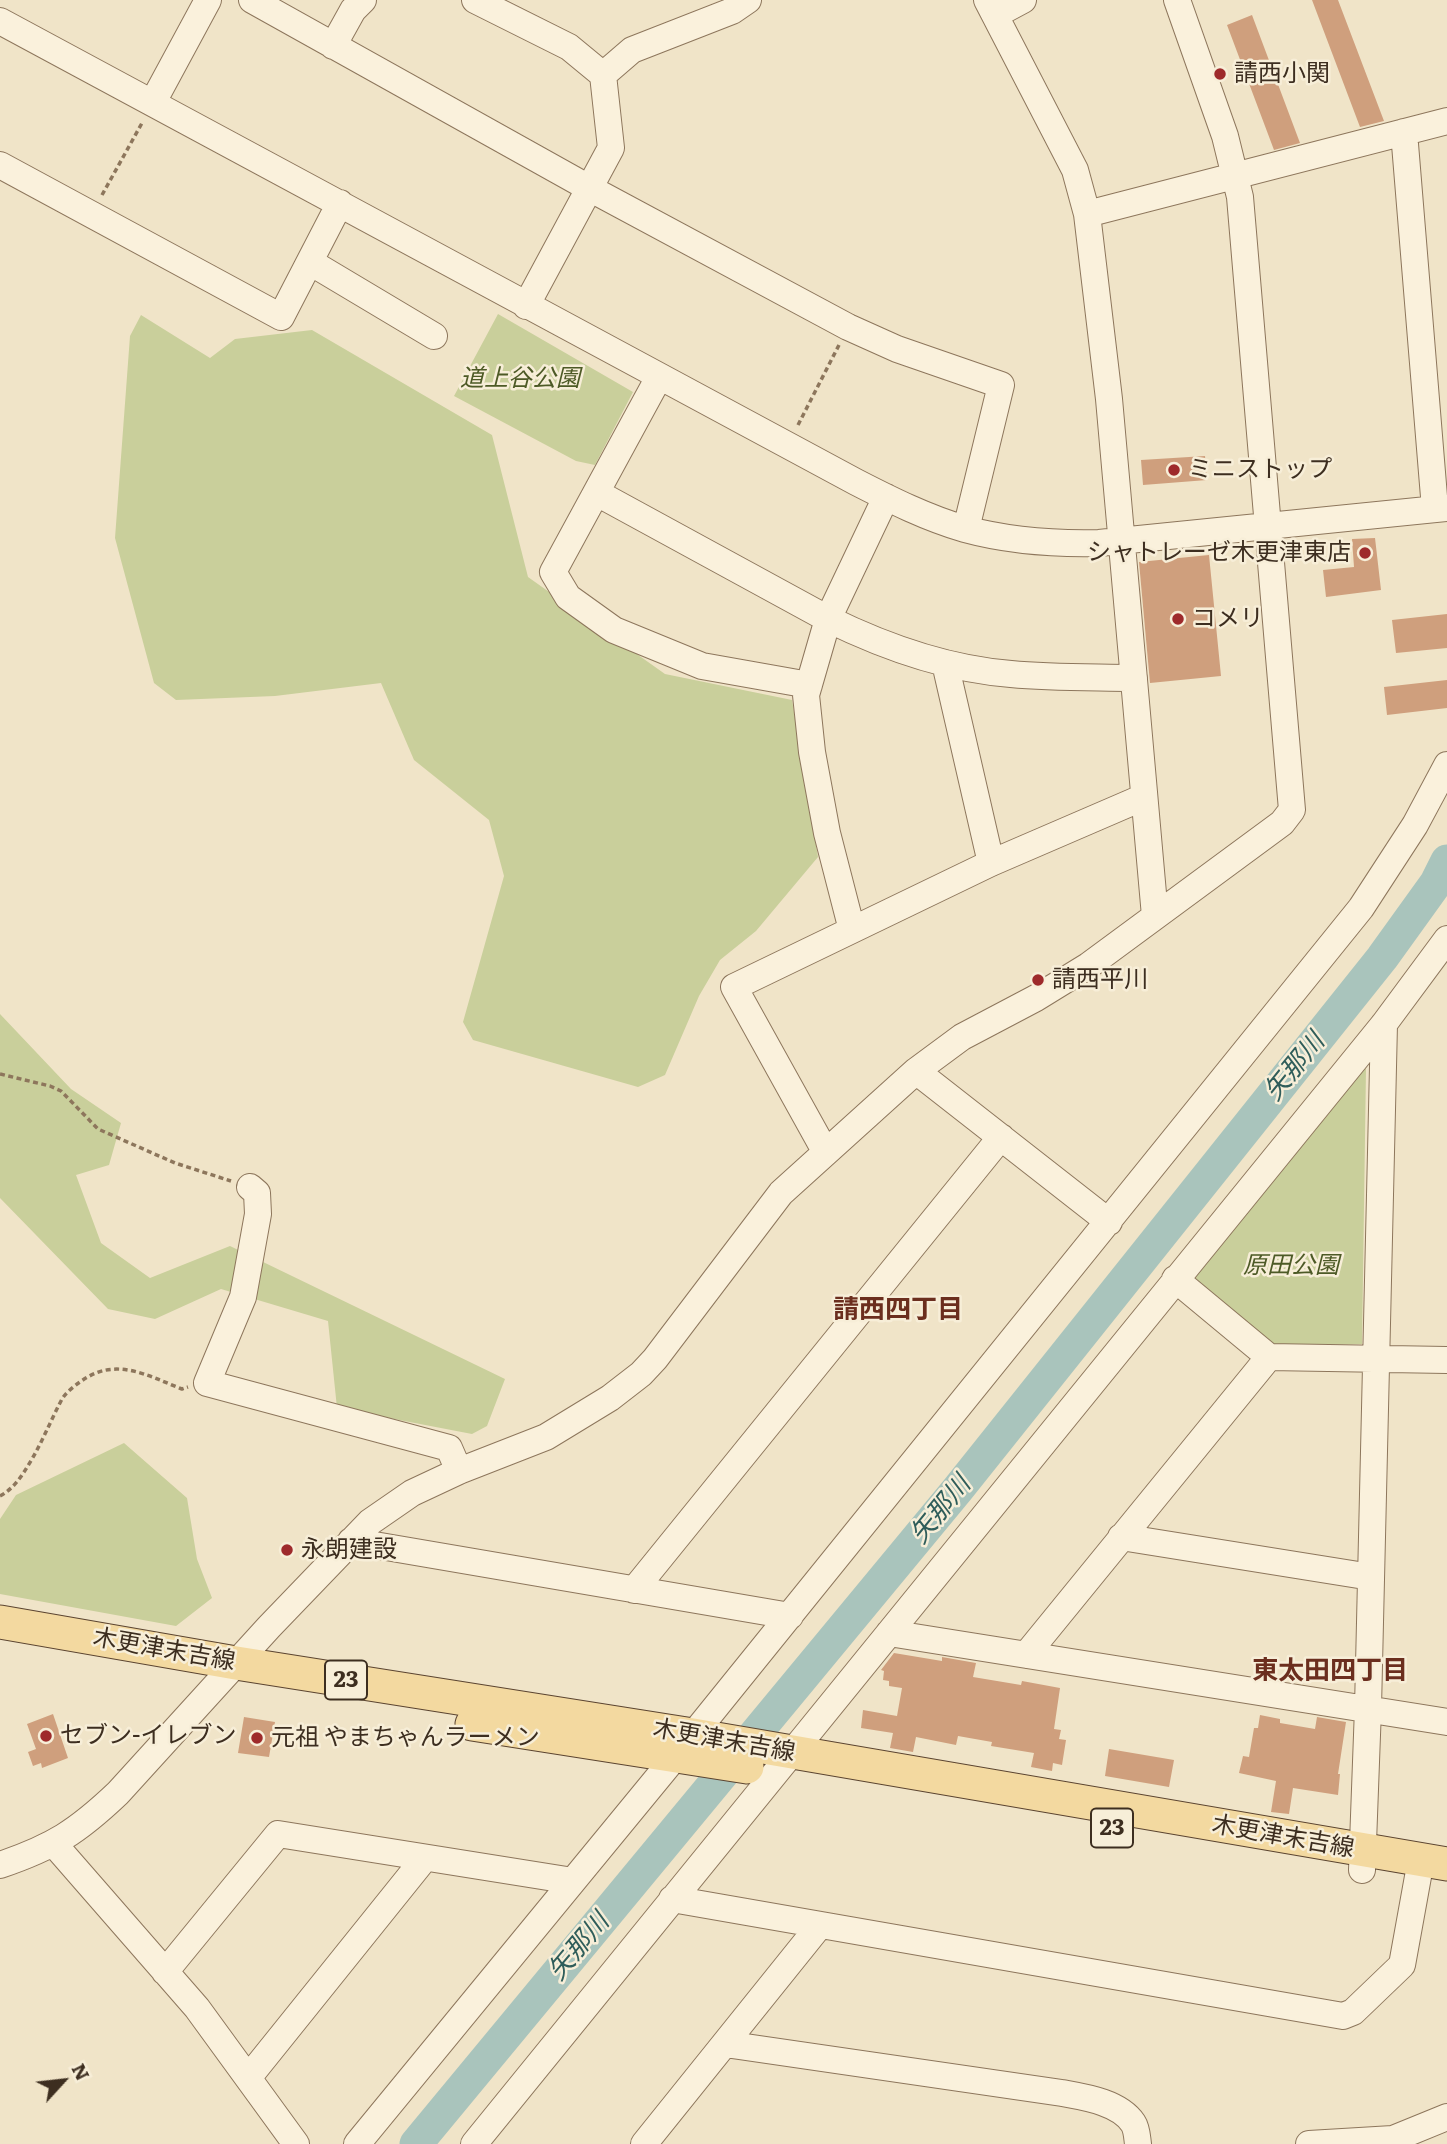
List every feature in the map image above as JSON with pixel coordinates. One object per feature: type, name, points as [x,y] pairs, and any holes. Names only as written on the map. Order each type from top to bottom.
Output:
[{"type":"main road","name":"木更津末吉線","points":[[0,1622],[228,1672]]},
{"type":"main road","name":"木更津末吉線","points":[[0,1645],[228,1672],[784,1762],[1433,1872]]},
{"type":"street","points":[[153,102],[208,0]]},
{"type":"street","points":[[252,0],[589,188],[848,327],[897,349],[1002,385],[966,529]]},
{"type":"street","points":[[333,46],[362,0]]},
{"type":"street","points":[[475,0],[569,47],[603,75],[611,148],[526,306]]},
{"type":"street","points":[[603,75],[632,50],[732,11],[748,0]]},
{"type":"street","points":[[1023,0],[991,8],[1075,170],[1087,214],[1109,399],[1155,916]]},
{"type":"street","points":[[0,1866],[54,1844],[79,1828],[118,1793],[370,1522],[396,1504],[459,1471],[546,1437],[589,1413],[641,1374],[670,1341],[781,1194],[825,1151],[916,1071],[962,1037],[1036,998],[1088,965],[1282,823],[1292,810],[1236,176],[1225,136],[1177,0]]},
{"type":"street","points":[[0,21],[526,306],[912,510],[966,529],[1064,544],[1269,528],[1441,509],[1404,132]]},
{"type":"street","points":[[1087,214],[1447,121]]},
{"type":"street","points":[[0,165],[281,317],[340,203]]},
{"type":"street","points":[[310,262],[434,336]]},
{"type":"street","points":[[659,377],[553,572],[568,597],[614,630],[702,666],[809,685]]},
{"type":"street","points":[[597,493],[864,637],[945,663],[1008,674],[1134,678]]},
{"type":"street","points":[[852,930],[819,793],[806,695],[828,619],[886,497]]},
{"type":"street","points":[[945,663],[991,863]]},
{"type":"street","points":[[357,2144],[790,1616],[1361,908],[1415,825],[1447,765]]},
{"type":"street","points":[[825,1151],[734,987],[991,863],[1144,796]]},
{"type":"street","points":[[474,2144],[1384,1024],[1447,939]]},
{"type":"street","points":[[1362,1861],[1384,1024]]},
{"type":"street","points":[[916,1071],[1109,1222]]},
{"type":"street","points":[[634,1590],[1001,1137]]},
{"type":"street","points":[[250,1186],[257,1192],[258,1214],[243,1297],[207,1383],[449,1448],[459,1471]]},
{"type":"street","points":[[1175,1279],[1269,1357],[1447,1360]]},
{"type":"street","points":[[1026,1655],[1269,1357]]},
{"type":"street","points":[[1121,1537],[1371,1577]]},
{"type":"street","points":[[351,1541],[790,1616]]},
{"type":"street","points":[[889,1633],[1447,1722]]},
{"type":"street","points":[[165,1972],[278,1834],[573,1881]]},
{"type":"street","points":[[54,1844],[197,2008],[296,2144]]},
{"type":"street","points":[[248,2078],[424,1859]]},
{"type":"street","points":[[672,1899],[1343,2016],[1353,2011],[1402,1965],[1433,1872]]},
{"type":"street","points":[[644,2144],[820,1925]]},
{"type":"street","points":[[724,2044],[1091,2099],[1116,2109],[1132,2120],[1138,2144]]},
{"type":"street","points":[[1309,2144],[1394,2139],[1447,2117]]},
{"type":"path","points":[[91,214],[153,102]]},
{"type":"path","points":[[788,445],[848,327]]},
{"type":"path","points":[[0,1074],[61,1091],[98,1129],[116,1138],[175,1164],[250,1186]]},
{"type":"path","points":[[0,1496],[19,1480],[41,1444],[62,1399],[89,1375],[115,1368],[130,1370],[182,1389],[207,1383]]},
{"type":"green space","name":"道上谷公園","points":[[498,314],[633,392],[595,465],[576,461],[454,396]]},
{"type":"green space","points":[[141,315],[210,358],[235,339],[312,330],[492,435],[528,577],[665,674],[792,700],[818,857],[756,931],[720,960],[699,996],[665,1075],[638,1087],[473,1040],[463,1022],[504,876],[489,820],[414,760],[381,683],[275,696],[176,700],[154,683],[115,538],[130,336]]},
{"type":"green space","points":[[0,1014],[71,1089],[121,1123],[109,1165],[76,1175],[101,1243],[150,1278],[230,1246],[505,1379],[487,1426],[472,1434],[337,1408],[328,1321],[221,1289],[155,1319],[108,1309],[0,1198]]},
{"type":"green space","name":"原田公園","points":[[1360,1066],[1366,1069],[1362,1344],[1273,1346],[1188,1282]]},
{"type":"green space","points":[[124,1443],[187,1498],[197,1559],[212,1598],[176,1626],[0,1594],[0,1519],[16,1495]]},
{"type":"building","points":[[1312,0],[1338,0],[1384,121],[1360,127]]},
{"type":"building","points":[[1252,15],[1300,143],[1274,150],[1227,25]]},
{"type":"building","name":"ミニストップ","points":[[1205,456],[1207,480],[1143,485],[1141,460]]},
{"type":"building","name":"シャトレーゼ木更津東店","points":[[1375,538],[1381,590],[1326,597],[1323,570],[1354,567],[1352,539]]},
{"type":"building","name":"コメリ","points":[[1209,555],[1221,676],[1150,683],[1139,562]]},
{"type":"building","points":[[1447,614],[1447,648],[1396,653],[1392,620]]},
{"type":"building","points":[[1447,680],[1447,708],[1387,715],[1384,687]]},
{"type":"building","points":[[894,1653],[942,1661],[942,1657],[976,1663],[973,1677],[1021,1685],[1022,1681],[1060,1688],[1054,1729],[1061,1730],[1059,1739],[1066,1740],[1062,1765],[1053,1763],[1052,1771],[1031,1767],[1034,1753],[991,1746],[992,1742],[958,1736],[956,1745],[916,1737],[913,1752],[890,1748],[893,1733],[861,1728],[863,1710],[897,1716],[902,1688],[889,1686],[889,1681],[883,1680],[884,1671],[881,1670]]},
{"type":"building","name":"セブン-イレブン","points":[[53,1714],[68,1758],[42,1768],[41,1763],[33,1766],[28,1752],[36,1749],[27,1724]]},
{"type":"building","points":[[1260,1715],[1280,1719],[1280,1723],[1315,1729],[1317,1717],[1346,1722],[1338,1774],[1338,1795],[1293,1788],[1289,1814],[1271,1812],[1276,1781],[1239,1773],[1243,1756],[1249,1757],[1254,1728],[1258,1728]]},
{"type":"building","name":"元祖 やまちゃんラーメン","points":[[244,1717],[275,1722],[269,1757],[238,1753]]},
{"type":"building","points":[[1109,1749],[1174,1760],[1169,1787],[1105,1776]]},
{"type":"waterway","name":"矢那川","points":[[416,2144],[958,1489],[1382,958],[1436,883],[1447,861]]},
{"type":"place","name":"請西小関","points":[[1220,74]]},
{"type":"place","name":"ミニストップ","points":[[1174,470]]},
{"type":"place","name":"シャトレーゼ木更津東店","points":[[1365,553]]},
{"type":"place","name":"コメリ","points":[[1178,619]]},
{"type":"place","name":"請西平川","points":[[1038,980]]},
{"type":"place","name":"永朗建設","points":[[287,1550]]},
{"type":"place","name":"セブン-イレブン","points":[[46,1736]]},
{"type":"place","name":"元祖 やまちゃんラーメン","points":[[257,1738]]},
{"type":"district","name":"請西四丁目","points":[[898,1310]]},
{"type":"district","name":"東太田四丁目","points":[[1330,1671]]}]
